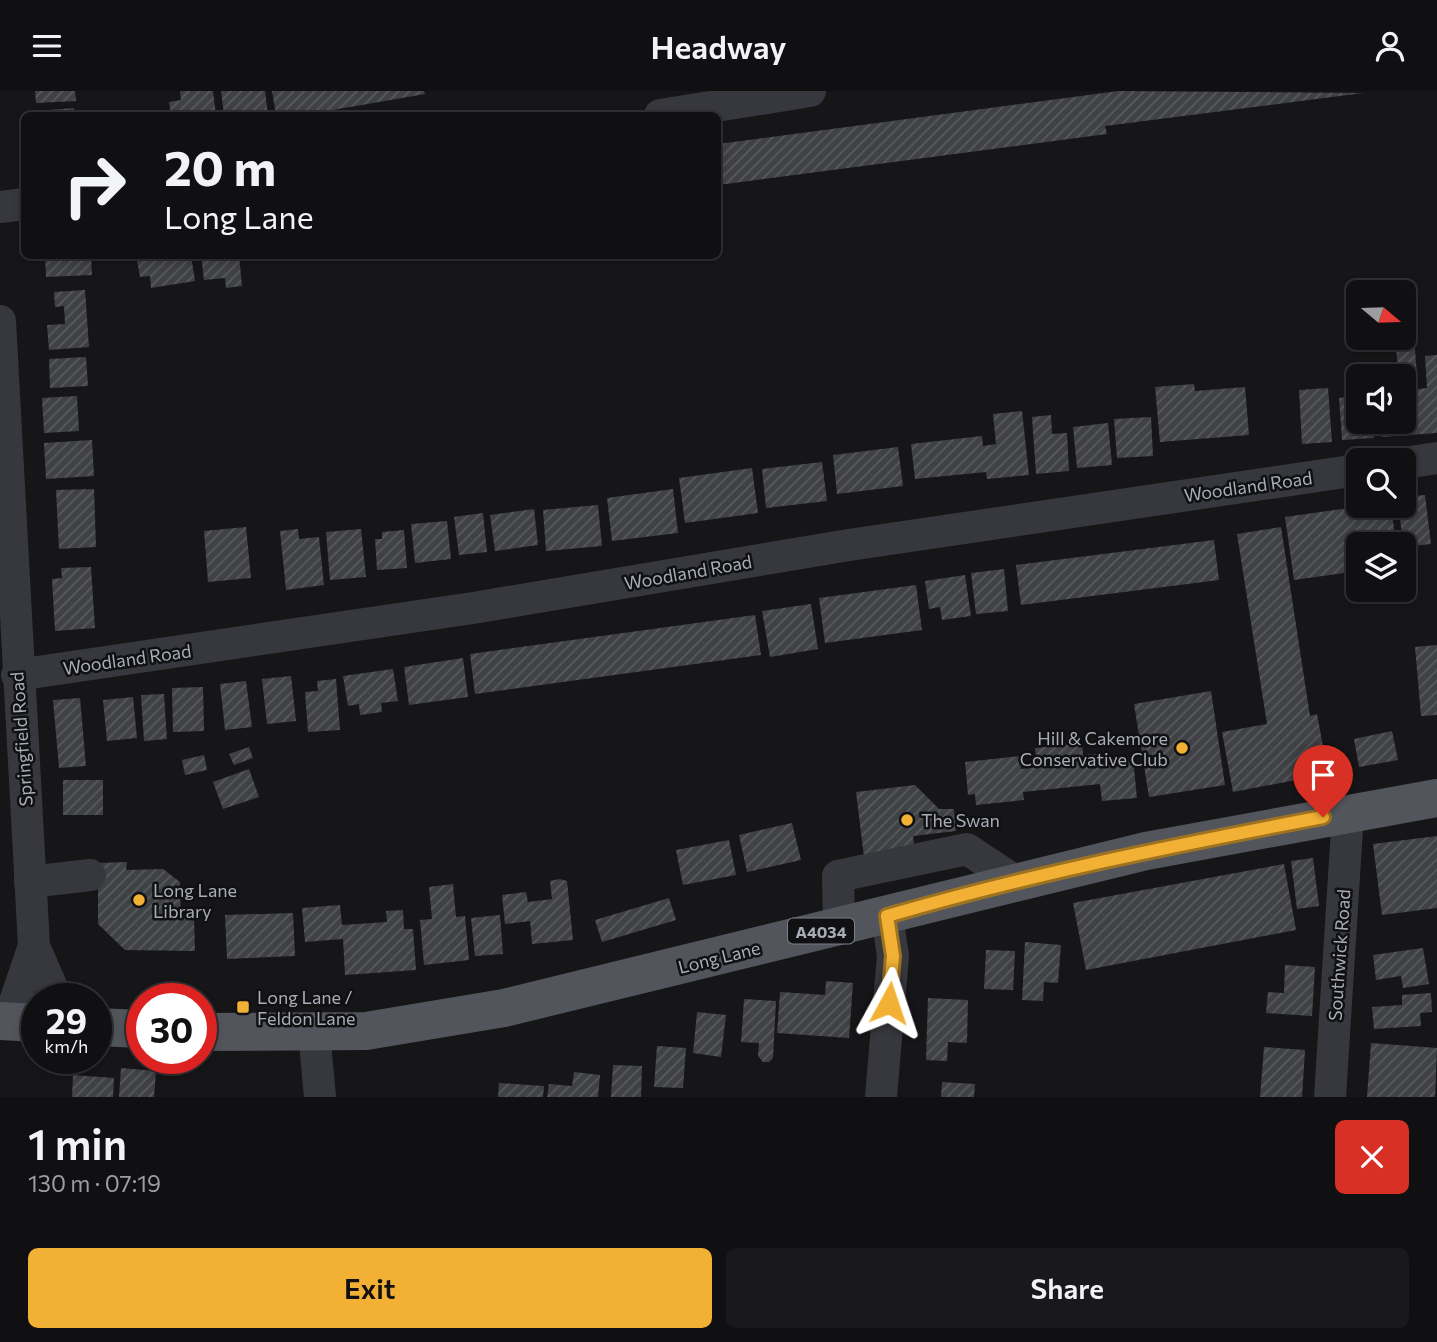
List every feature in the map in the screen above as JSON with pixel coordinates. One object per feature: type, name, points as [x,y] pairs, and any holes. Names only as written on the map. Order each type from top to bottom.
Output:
[{"type":"main road","name":"Long Lane","points":[[217,1032],[366,1031],[504,1008],[1146,851],[1437,798]]},
{"type":"street","points":[[679,112],[810,91]]},
{"type":"street","points":[[0,207],[21,204]]},
{"type":"street","name":"Springfield Road","points":[[0,321],[11,662],[34,946],[15,1022]]},
{"type":"street","points":[[1416,461],[1437,458]]},
{"type":"street","name":"Woodland Road","points":[[11,662],[487,606],[849,545],[1346,472]]},
{"type":"street","name":"Southwick Road","points":[[1330,1097],[1348,813]]},
{"type":"street","points":[[839,926],[838,876],[967,849],[1015,881]]},
{"type":"street","points":[[30,882],[90,875]]},
{"type":"street","points":[[881,1097],[893,956],[887,916]]},
{"type":"street","name":"Springfield Road","points":[[34,946],[50,983]]},
{"type":"street","points":[[314,1032],[320,1097]]},
{"type":"building","points":[[35,91],[75,91],[76,101],[36,103]]},
{"type":"building","points":[[180,91],[213,91],[216,112],[171,112],[169,102],[181,100]]},
{"type":"building","points":[[221,91],[265,91],[268,112],[224,112]]},
{"type":"building","points":[[272,91],[424,91],[425,94],[321,112],[276,112]]},
{"type":"building","points":[[1119,91],[1363,93],[1105,126],[1107,134],[721,185],[721,144]]},
{"type":"building","points":[[74,108],[75,112],[36,112]]},
{"type":"building","points":[[45,259],[91,259],[92,275],[46,277]]},
{"type":"building","points":[[137,259],[192,259],[195,281],[151,288],[150,276],[140,277]]},
{"type":"building","points":[[201,259],[239,259],[242,286],[226,288],[225,278],[204,280]]},
{"type":"building","points":[[85,290],[89,347],[49,350],[47,325],[65,324],[64,306],[55,307],[54,292]]},
{"type":"building","points":[[1396,350],[1415,350],[1418,389],[1427,388],[1425,356],[1437,355],[1437,433],[1382,437],[1382,434],[1416,434],[1416,364],[1398,364]]},
{"type":"building","points":[[86,357],[88,386],[50,388],[49,359]]},
{"type":"building","points":[[1194,384],[1195,391],[1245,387],[1249,435],[1160,442],[1155,387]]},
{"type":"building","points":[[1328,388],[1332,442],[1302,444],[1299,390]]},
{"type":"building","points":[[77,396],[79,431],[44,433],[42,398]]},
{"type":"building","points":[[1346,397],[1346,434],[1374,434],[1374,438],[1342,440],[1339,398]]},
{"type":"building","points":[[1022,411],[1029,475],[987,479],[986,472],[915,479],[911,444],[982,436],[983,446],[996,444],[993,414]]},
{"type":"building","points":[[1051,415],[1052,434],[1067,433],[1069,471],[1036,474],[1032,417]]},
{"type":"building","points":[[1151,417],[1153,456],[1117,458],[1114,419]]},
{"type":"building","points":[[1108,423],[1112,465],[1077,468],[1073,427]]},
{"type":"building","points":[[92,440],[94,476],[46,479],[44,443]]},
{"type":"building","points":[[898,447],[903,486],[837,494],[833,455]]},
{"type":"building","points":[[822,462],[827,501],[766,508],[762,469]]},
{"type":"building","points":[[752,468],[758,513],[685,523],[679,478]]},
{"type":"building","points":[[94,489],[96,547],[59,549],[56,490]]},
{"type":"building","points":[[673,489],[678,533],[612,541],[607,498]]},
{"type":"building","points":[[1425,495],[1431,544],[1416,546],[1416,532],[1402,532],[1400,518],[1416,518],[1416,496]]},
{"type":"building","points":[[598,505],[602,546],[546,551],[543,510]]},
{"type":"building","points":[[1346,508],[1346,518],[1393,518],[1394,532],[1346,532],[1346,573],[1294,580],[1285,517]]},
{"type":"building","points":[[534,509],[538,545],[495,551],[490,515]]},
{"type":"building","points":[[483,513],[487,552],[459,555],[454,517]]},
{"type":"building","points":[[447,521],[451,559],[415,563],[411,524]]},
{"type":"building","points":[[246,527],[251,578],[208,582],[204,531]]},
{"type":"building","points":[[1281,527],[1310,716],[1317,714],[1328,774],[1233,792],[1222,732],[1267,724],[1237,534]]},
{"type":"building","points":[[298,529],[299,539],[319,537],[324,585],[286,590],[280,531]]},
{"type":"building","points":[[361,529],[366,577],[330,580],[326,532]]},
{"type":"building","points":[[404,530],[407,568],[377,570],[375,539],[382,539],[382,532]]},
{"type":"building","points":[[1214,540],[1219,580],[1021,605],[1016,565]]},
{"type":"building","points":[[91,567],[95,628],[55,631],[52,579],[62,578],[61,568]]},
{"type":"building","points":[[1004,569],[1008,611],[976,614],[971,573]]},
{"type":"building","points":[[965,575],[971,616],[942,620],[940,607],[929,609],[925,581]]},
{"type":"building","points":[[916,585],[922,630],[825,643],[819,598]]},
{"type":"building","points":[[811,604],[818,649],[770,657],[762,611]]},
{"type":"building","points":[[755,615],[761,655],[475,694],[470,654]]},
{"type":"building","points":[[1437,645],[1437,715],[1421,716],[1415,647]]},
{"type":"building","points":[[463,658],[468,697],[409,705],[404,667]]},
{"type":"building","points":[[393,669],[398,701],[381,703],[382,712],[360,715],[359,704],[348,706],[343,676]]},
{"type":"building","points":[[291,676],[296,721],[267,724],[262,679]]},
{"type":"building","points":[[336,679],[340,730],[308,732],[305,692],[318,691],[317,681]]},
{"type":"building","points":[[246,681],[252,727],[225,730],[220,684]]},
{"type":"building","points":[[203,687],[204,731],[173,732],[172,688]]},
{"type":"building","points":[[1211,691],[1225,785],[1149,797],[1134,704]]},
{"type":"building","points":[[164,694],[167,739],[144,741],[141,695]]},
{"type":"building","points":[[133,697],[137,738],[107,741],[103,700]]},
{"type":"building","points":[[80,698],[86,766],[59,768],[53,700]]},
{"type":"building","points":[[1392,731],[1398,760],[1359,767],[1354,739]]},
{"type":"building","points":[[1082,743],[1083,755],[1097,754],[1098,763],[1133,759],[1137,798],[1102,801],[1100,784],[1023,792],[1024,800],[976,805],[975,794],[968,795],[965,762],[1020,756],[1021,769],[1037,767],[1035,748]]},
{"type":"building","points":[[249,747],[253,758],[234,765],[229,754]]},
{"type":"building","points":[[204,755],[207,770],[185,775],[182,760]]},
{"type":"building","points":[[249,769],[259,797],[223,809],[213,782]]},
{"type":"building","points":[[63,780],[103,780],[103,815],[63,815]]},
{"type":"building","name":"The Swan","points":[[915,785],[939,809],[954,809],[956,831],[913,836],[915,851],[864,857],[856,792]]},
{"type":"building","points":[[792,823],[801,860],[747,872],[739,835]]},
{"type":"building","points":[[1437,836],[1437,908],[1382,915],[1373,844]]},
{"type":"building","points":[[729,840],[736,875],[683,885],[676,850]]},
{"type":"building","points":[[1313,858],[1319,906],[1297,909],[1291,861]]},
{"type":"building","name":"Long Lane Library","points":[[127,862],[126,870],[163,869],[180,882],[181,918],[194,918],[195,951],[125,950],[98,924],[98,863]]},
{"type":"building","points":[[1284,864],[1296,930],[1086,970],[1073,903]]},
{"type":"building","points":[[550,881],[567,881],[573,940],[532,944],[530,921],[505,924],[502,895],[526,892],[528,902],[552,899]]},
{"type":"building","points":[[453,884],[456,917],[465,916],[469,960],[424,965],[420,920],[432,919],[429,887]]},
{"type":"building","points":[[669,898],[676,920],[602,942],[595,920]]},
{"type":"building","points":[[340,905],[342,925],[387,922],[386,911],[403,910],[404,929],[413,929],[416,970],[345,975],[343,939],[305,942],[302,908]]},
{"type":"building","points":[[293,913],[295,956],[227,959],[225,915]]},
{"type":"building","points":[[500,915],[503,954],[475,956],[471,918]]},
{"type":"building","points":[[1025,942],[1061,945],[1058,983],[1044,982],[1043,1001],[1022,1000]]},
{"type":"building","points":[[1423,948],[1429,984],[1403,988],[1401,976],[1376,980],[1373,955]]},
{"type":"building","points":[[986,950],[1015,951],[1013,990],[984,989]]},
{"type":"building","points":[[1285,965],[1315,967],[1312,1016],[1266,1013],[1268,992],[1284,993]]},
{"type":"building","points":[[826,981],[853,983],[849,1038],[777,1033],[780,992],[825,995]]},
{"type":"building","points":[[1431,993],[1432,1012],[1420,1013],[1421,1026],[1374,1029],[1372,1007],[1402,1005],[1402,995]]},
{"type":"building","points":[[928,998],[968,1000],[967,1043],[948,1042],[947,1061],[926,1060]]},
{"type":"building","points":[[744,999],[776,1001],[773,1058],[769,1062],[763,1062],[758,1056],[759,1043],[741,1042]]},
{"type":"building","points":[[697,1012],[726,1015],[721,1057],[693,1053]]},
{"type":"building","points":[[1371,1043],[1437,1048],[1435,1097],[1367,1097]]},
{"type":"building","points":[[657,1046],[686,1048],[683,1088],[654,1087]]},
{"type":"building","points":[[1264,1047],[1305,1050],[1302,1097],[1260,1097]]},
{"type":"building","points":[[613,1065],[642,1066],[641,1097],[611,1097]]},
{"type":"building","points":[[121,1068],[126,1068],[126,1074],[156,1074],[154,1097],[119,1097]]},
{"type":"building","points":[[574,1072],[600,1075],[598,1097],[547,1097],[549,1084],[572,1086]]},
{"type":"building","points":[[73,1075],[114,1078],[113,1097],[72,1097]]},
{"type":"building","points":[[942,1082],[975,1084],[974,1097],[941,1097]]},
{"type":"building","points":[[499,1083],[544,1086],[543,1097],[498,1097]]},
{"type":"place","name":"Hill & Cakemore Conservative Club","points":[[1182,748]]},
{"type":"place","name":"The Swan","points":[[907,820]]},
{"type":"place","name":"Long Lane Library","points":[[139,900]]},
{"type":"place","name":"Long Lane / Feldon Lane","points":[[243,1007]]},
{"type":"route","points":[[889,1003],[893,956],[887,916],[977,890],[1146,851],[1323,817]]}]
